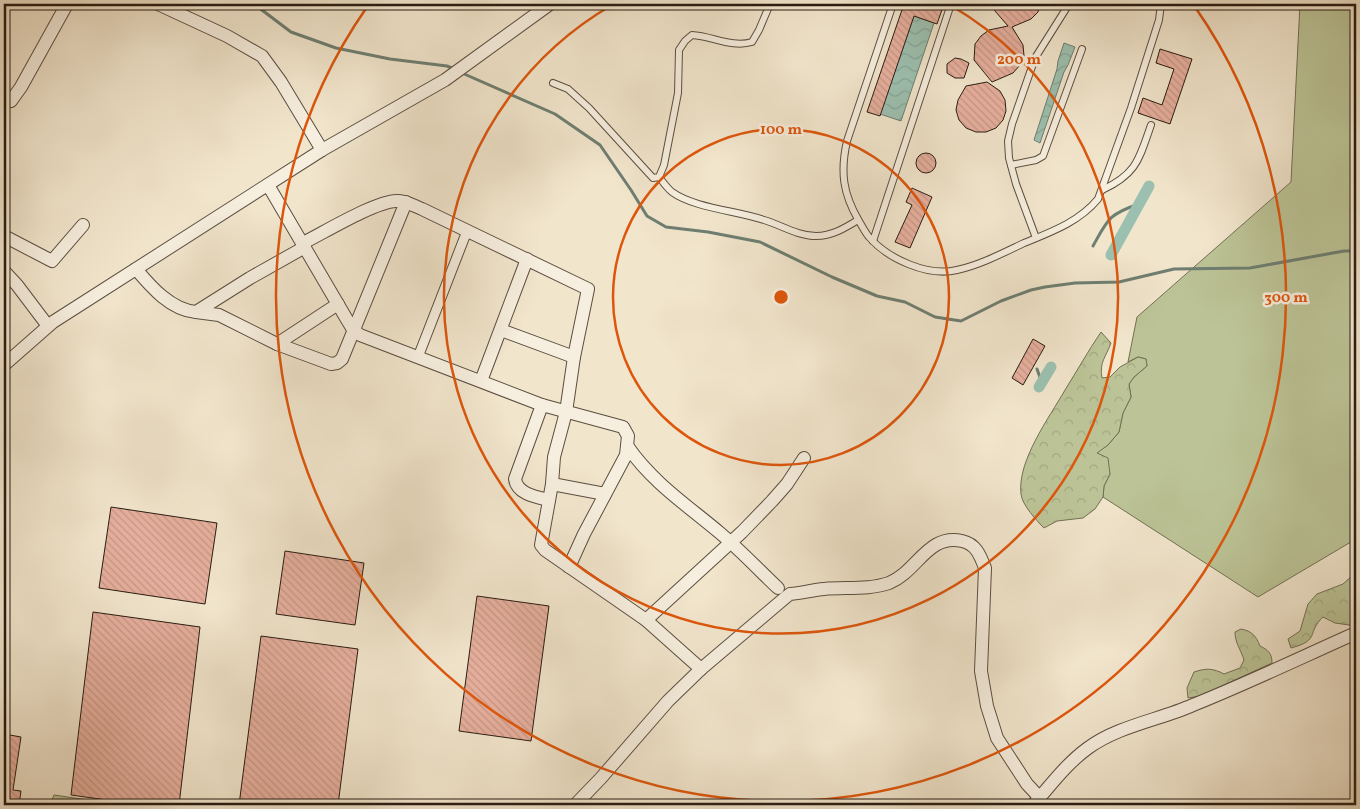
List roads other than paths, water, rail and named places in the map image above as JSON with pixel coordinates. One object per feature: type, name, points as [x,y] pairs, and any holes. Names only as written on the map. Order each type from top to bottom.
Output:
[{"type":"street","points":[[11,101],[21,87],[67,4]]},
{"type":"street","points":[[158,4],[227,36],[262,56],[281,82],[322,150]]},
{"type":"street","points":[[4,365],[48,326],[322,150],[445,80],[550,4]]},
{"type":"street","points":[[268,185],[354,331],[360,335],[542,405],[623,427],[628,436],[626,455],[584,534],[569,567]]},
{"type":"street","points":[[196,312],[304,245],[374,207],[398,200],[406,202],[588,289],[574,357],[566,412],[554,457],[552,484],[541,545],[545,550],[646,620],[701,669]]},
{"type":"street","points":[[136,269],[152,287],[169,301],[187,311],[219,314],[277,344],[331,364],[337,363],[342,359],[406,202]]},
{"type":"street","points":[[4,236],[52,261],[83,225]]},
{"type":"street","points":[[418,357],[467,231]]},
{"type":"street","points":[[481,381],[527,259]]},
{"type":"street","points":[[4,271],[48,326]]},
{"type":"street","points":[[277,344],[338,304]]},
{"type":"street","points":[[501,330],[574,357]]},
{"type":"street","points":[[542,405],[515,479],[516,485],[520,490],[549,500]]},
{"type":"street","points":[[628,447],[636,459],[668,491],[730,543],[778,588]]},
{"type":"street","points":[[646,620],[730,543],[780,492],[804,458]]},
{"type":"street","points":[[552,484],[605,494]]},
{"type":"street","points":[[575,805],[640,735],[668,701],[758,619],[790,594],[825,589],[862,588],[889,582],[910,570],[922,555],[938,542],[958,540],[970,543],[979,553],[985,568],[981,671],[987,706],[997,738],[1027,784],[1036,802],[1049,785],[1089,746],[1105,738],[1191,706],[1356,633]]},
{"type":"lane","points":[[659,177],[664,165],[678,93],[679,50],[692,35],[726,42],[744,44],[752,42],[770,4]]},
{"type":"lane","points":[[893,4],[847,141],[843,159],[843,177],[851,207],[868,236],[884,251],[904,263],[929,271],[956,271],[1070,224],[1091,208],[1102,190],[1134,99],[1159,20],[1161,4]]},
{"type":"lane","points":[[873,241],[951,4]]},
{"type":"lane","points":[[1036,238],[1011,164],[1008,141],[1035,58],[1069,4]]},
{"type":"lane","points":[[1011,164],[1036,160],[1043,156],[1082,49]]},
{"type":"lane","points":[[553,83],[568,89],[589,108],[653,178],[659,177]]},
{"type":"lane","points":[[1102,190],[1116,183],[1133,169],[1151,125]]},
{"type":"lane","points":[[659,177],[671,192],[682,197],[721,210],[765,220],[801,233],[815,236],[830,235],[843,230],[858,220]]},
{"type":"water","points":[[914,16],[934,23],[901,121],[880,114]]},
{"type":"water","points":[[1064,43],[1075,47],[1064,72],[1040,143],[1034,140]]},
{"type":"water","points":[[926,154],[932,157],[935,163],[932,169],[926,172],[920,169],[917,163],[920,157]]},
{"type":"waterway","points":[[254,4],[291,32],[336,48],[390,59],[447,66],[454,69]]},
{"type":"waterway","points":[[462,73],[555,114],[600,145],[647,216],[666,227],[708,232],[760,242],[832,277],[877,296],[905,302],[935,317],[961,321],[1001,301],[1045,287],[1075,283],[1119,282],[1174,269],[1250,268],[1344,251],[1356,251]]},
{"type":"waterway","points":[[1111,255],[1149,186]]},
{"type":"waterway","points":[[1093,246],[1110,219],[1121,211],[1139,204]]},
{"type":"waterway","points":[[1039,387],[1051,367]]},
{"type":"waterway","points":[[1037,369],[1042,383]]}]
